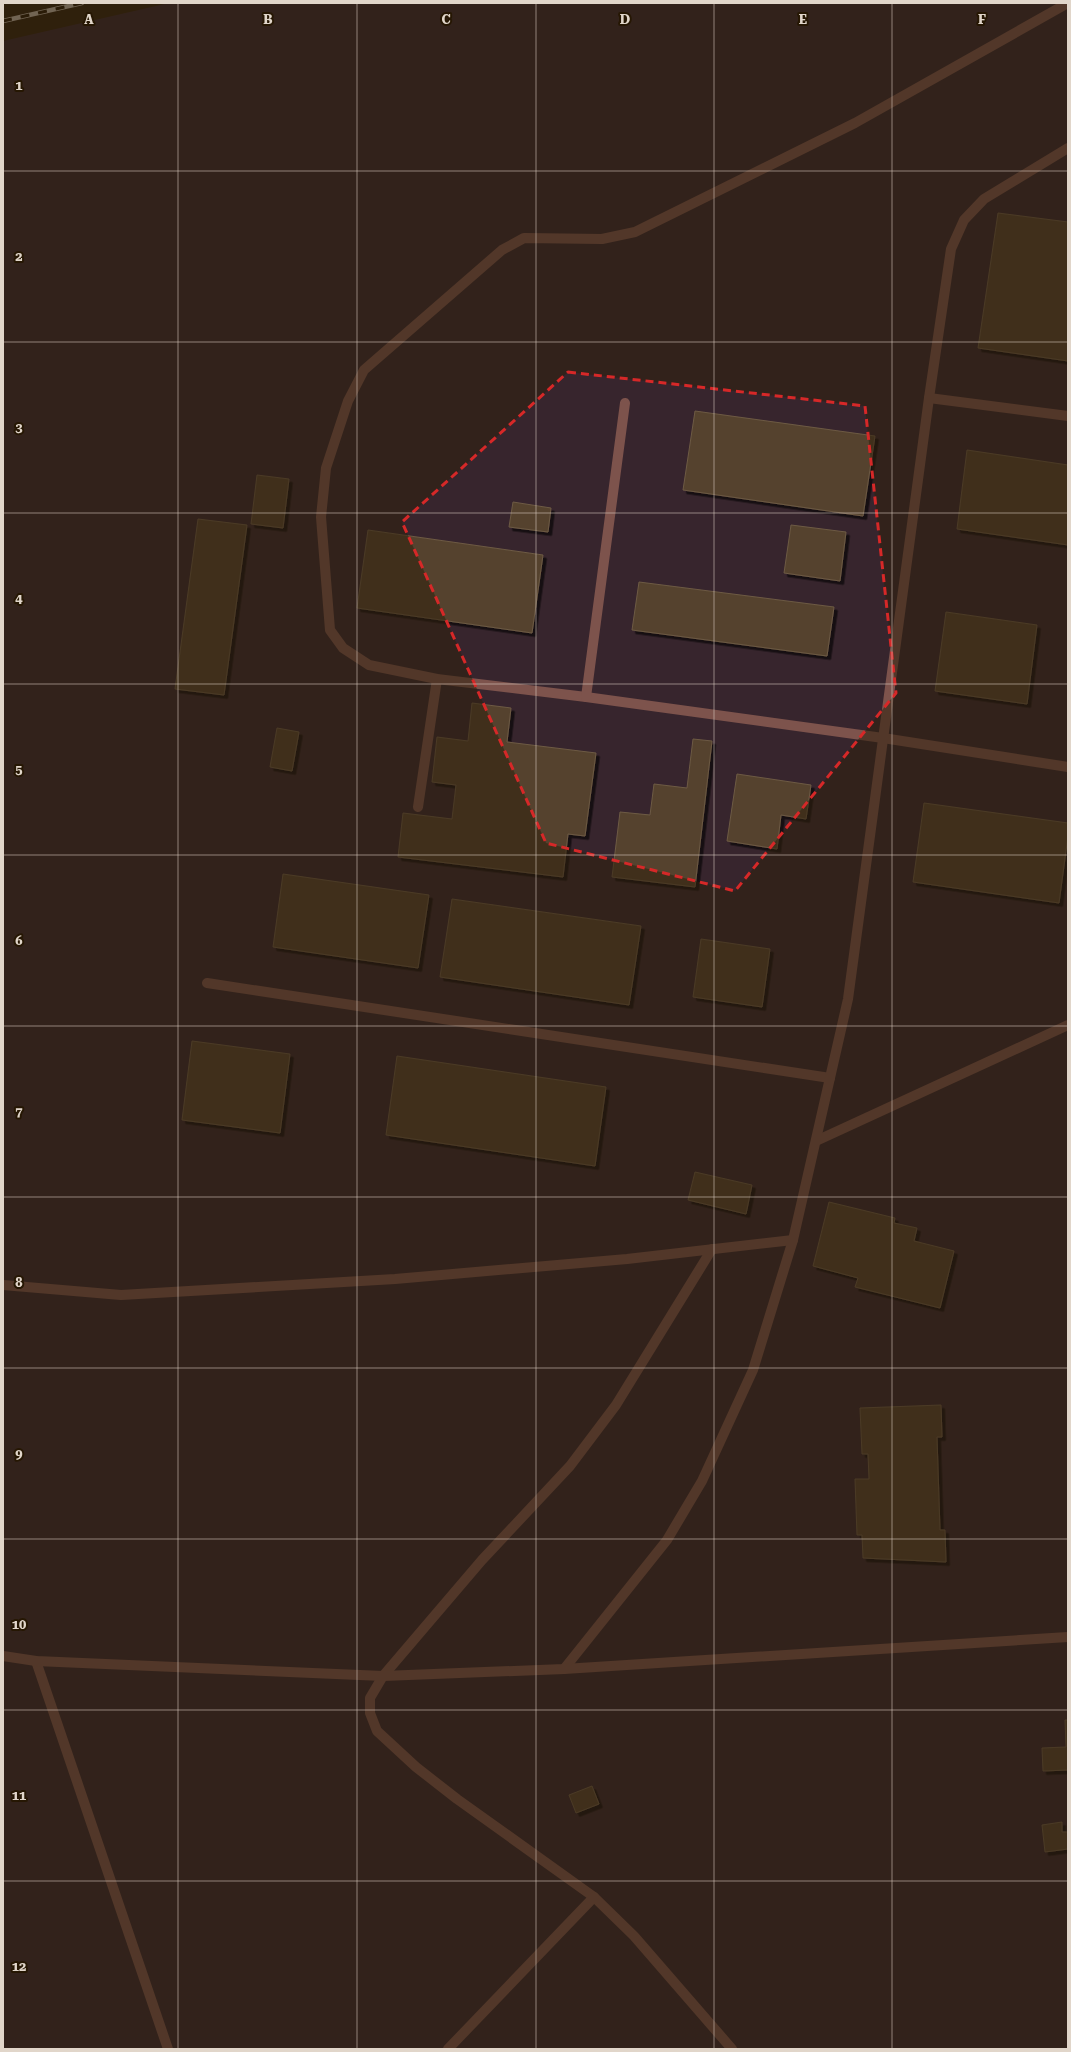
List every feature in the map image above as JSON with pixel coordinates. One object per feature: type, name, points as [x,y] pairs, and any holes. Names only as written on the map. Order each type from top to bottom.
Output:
[{"type":"street","points":[[1068,3],[855,123],[635,232],[602,239],[524,238],[502,250],[364,370],[348,401],[326,468],[321,517],[330,630],[342,648],[369,665],[437,679],[586,697],[883,738],[1068,767]]},
{"type":"street","points":[[564,1668],[667,1540],[702,1481],[753,1370],[793,1240],[848,999],[929,398],[952,249],[964,220],[984,199],[1068,148]]},
{"type":"street","points":[[929,398],[1068,416]]},
{"type":"street","points":[[586,697],[625,403]]},
{"type":"street","points":[[418,807],[437,679]]},
{"type":"street","points":[[207,982],[830,1078]]},
{"type":"street","points":[[816,1141],[1068,1025]]},
{"type":"street","points":[[3,1285],[120,1294],[395,1279],[627,1260],[793,1240]]},
{"type":"street","points":[[712,1249],[616,1405],[570,1466],[482,1560],[383,1676],[370,1698],[370,1714],[377,1731],[416,1767],[457,1799],[594,1897],[634,1936],[732,2049]]},
{"type":"street","points":[[3,1656],[36,1661],[383,1676],[564,1668],[1068,1637]]},
{"type":"street","points":[[36,1661],[168,2049]]},
{"type":"street","points":[[448,2049],[594,1897]]},
{"type":"highlighted area","points":[[568,372],[865,406],[896,693],[735,891],[546,843],[402,522]]},
{"type":"shaded area","points":[[169,3],[1068,3],[1068,2049],[3,2049],[3,41]]},
{"type":"building","points":[[998,213],[1068,222],[1068,361],[978,348]]},
{"type":"building","points":[[695,411],[875,436],[863,516],[683,490]]},
{"type":"building","points":[[967,450],[1068,465],[1068,545],[957,529]]},
{"type":"building","points":[[257,475],[289,479],[283,528],[251,524]]},
{"type":"building","points":[[513,502],[551,508],[548,532],[509,527]]},
{"type":"building","points":[[198,519],[247,525],[224,695],[175,689]]},
{"type":"building","points":[[791,525],[846,532],[840,581],[784,573]]},
{"type":"building","points":[[368,530],[543,555],[532,633],[357,608]]},
{"type":"building","points":[[639,582],[834,607],[827,656],[632,630]]},
{"type":"building","points":[[946,612],[1037,625],[1027,704],[935,691]]},
{"type":"building","points":[[472,703],[511,708],[507,742],[596,753],[585,836],[568,834],[563,877],[398,857],[403,813],[452,819],[456,785],[432,782],[437,737],[468,741]]},
{"type":"building","points":[[277,728],[299,732],[292,771],[270,767]]},
{"type":"building","points":[[693,739],[712,741],[695,887],[612,877],[620,812],[650,815],[654,784],[687,788]]},
{"type":"building","points":[[737,774],[811,785],[806,819],[781,815],[777,849],[727,841]]},
{"type":"building","points":[[924,803],[1068,823],[1068,836],[1059,903],[913,882]]},
{"type":"building","points":[[283,874],[429,895],[418,968],[273,947]]},
{"type":"building","points":[[452,899],[641,926],[629,1005],[440,977]]},
{"type":"building","points":[[701,939],[770,949],[762,1007],[693,997]]},
{"type":"building","points":[[192,1041],[290,1054],[280,1133],[182,1120]]},
{"type":"building","points":[[397,1056],[606,1087],[595,1166],[386,1135]]},
{"type":"building","points":[[695,1172],[752,1185],[746,1214],[688,1200]]},
{"type":"building","points":[[829,1202],[895,1218],[894,1223],[917,1228],[914,1241],[954,1251],[940,1308],[855,1287],[858,1278],[813,1266]]},
{"type":"building","points":[[941,1405],[942,1437],[937,1437],[940,1530],[945,1530],[946,1562],[863,1558],[862,1535],[857,1535],[855,1479],[869,1479],[868,1454],[862,1454],[860,1408]]},
{"type":"building","points":[[1065,1720],[1068,1720],[1068,1770],[1043,1771],[1042,1748],[1066,1747]]},
{"type":"building","points":[[592,1786],[599,1804],[576,1813],[569,1795]]},
{"type":"building","points":[[1062,1822],[1062,1832],[1068,1832],[1068,1849],[1045,1852],[1042,1825]]},
{"type":"railway","points":[[3,21],[82,3]]}]
